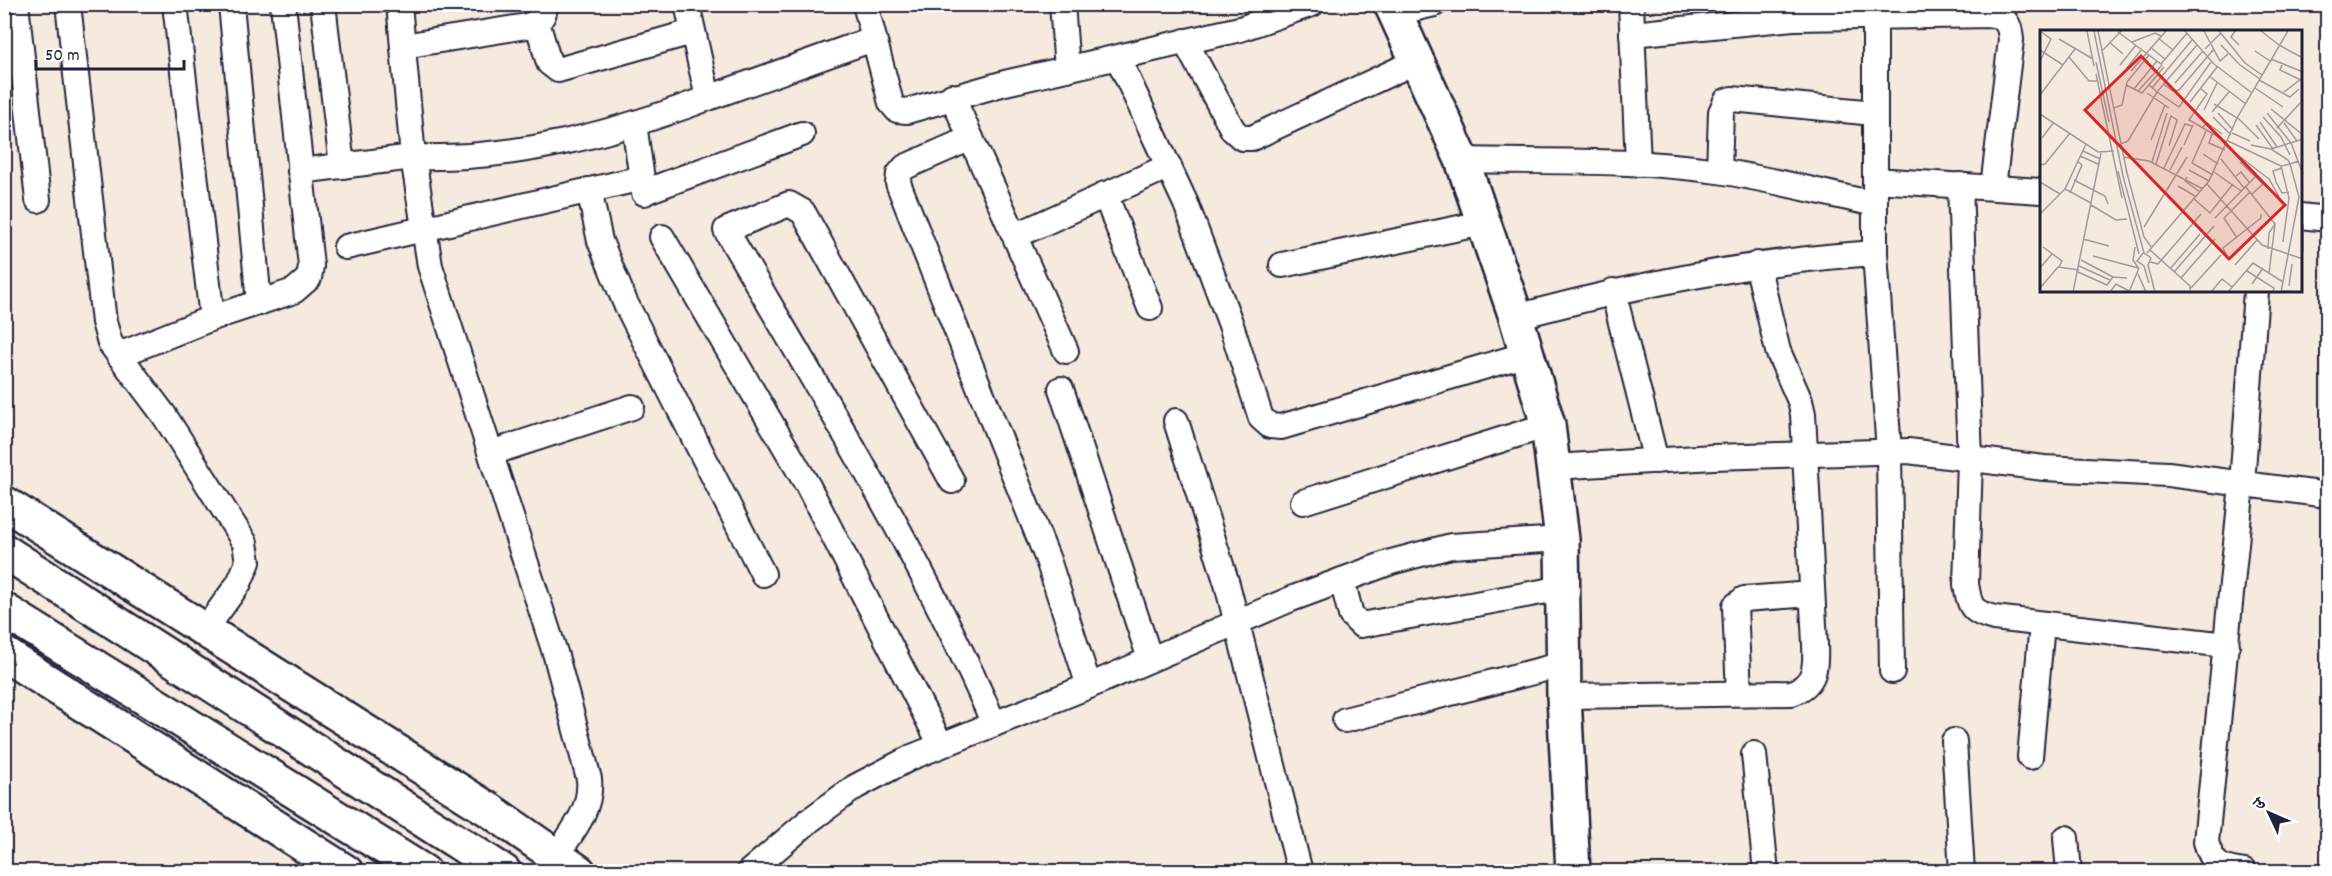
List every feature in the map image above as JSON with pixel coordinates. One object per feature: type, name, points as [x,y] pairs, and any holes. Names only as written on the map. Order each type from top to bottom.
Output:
[{"type":"street","points":[[16,4],[38,200]]},
{"type":"street","points":[[68,4],[104,322],[110,343],[205,476],[245,543],[248,562],[239,583],[205,630]]},
{"type":"street","points":[[175,4],[212,318]]},
{"type":"street","points":[[231,4],[259,303]]},
{"type":"street","points":[[119,355],[212,318],[294,291],[309,278],[311,266],[283,4]]},
{"type":"street","points":[[323,4],[342,166]]},
{"type":"street","points":[[5,504],[491,811],[568,864],[591,794],[589,779],[556,656],[440,299],[423,229],[399,4]]},
{"type":"street","points":[[687,4],[708,98]]},
{"type":"street","points":[[865,4],[891,102],[897,110],[907,111],[952,96],[1240,29],[1312,4]]},
{"type":"street","points":[[1062,4],[1067,69]]},
{"type":"street","points":[[1434,4],[1393,9],[1419,60],[1462,160],[1516,317],[1548,425],[1562,539],[1564,696],[1573,872]]},
{"type":"street","points":[[1631,4],[1638,164]]},
{"type":"street","points":[[403,46],[541,14],[549,63],[558,70],[692,32]]},
{"type":"street","points":[[1632,34],[1721,23],[1875,16],[1996,15],[2005,19],[2011,40],[1993,187]]},
{"type":"street","points":[[1875,16],[1875,253],[1889,452],[1892,671]]},
{"type":"street","points":[[300,171],[414,157],[461,158],[526,150],[588,138],[634,124],[873,39]]},
{"type":"street","points":[[1185,42],[1233,130],[1242,138],[1252,138],[1419,60]]},
{"type":"street","points":[[1118,58],[1169,166],[1208,262],[1261,418],[1270,426],[1281,427],[1527,354]]},
{"type":"street","points":[[952,96],[1066,351]]},
{"type":"street","points":[[1719,171],[1721,112],[1726,101],[1732,99],[1874,113]]},
{"type":"street","points":[[634,124],[644,190]]},
{"type":"street","points":[[346,246],[589,190],[644,190],[801,134]]},
{"type":"street","points":[[971,138],[905,166],[898,174],[898,183],[1048,560],[1089,686]]},
{"type":"street","points":[[1462,160],[1638,164],[1719,171],[1875,204]]},
{"type":"street","points":[[1015,236],[1169,166]]},
{"type":"street","points":[[1875,180],[2040,191]]},
{"type":"street","points":[[1960,185],[1970,460],[1966,584],[1969,602],[1976,612],[1994,618],[2227,645]]},
{"type":"street","points":[[589,190],[600,241],[625,302],[763,574]]},
{"type":"street","points":[[1105,194],[1150,308]]},
{"type":"street","points":[[952,481],[803,212],[789,204],[726,230],[878,495],[964,655],[994,724]]},
{"type":"street","points":[[2302,216],[2328,219]]},
{"type":"street","points":[[1282,266],[1483,223]]},
{"type":"street","points":[[662,237],[808,486],[941,745]]},
{"type":"street","points":[[1516,317],[1613,291],[1757,264],[1875,253]]},
{"type":"street","points":[[1564,696],[1792,693],[1809,682],[1815,664],[1806,454],[1800,401],[1778,351],[1757,264]]},
{"type":"street","points":[[1613,291],[1656,461]]},
{"type":"street","points":[[2244,872],[2224,869],[2214,861],[2206,842],[2242,484],[2256,292]]},
{"type":"street","points":[[1060,389],[1150,659]]},
{"type":"street","points":[[491,453],[632,407]]},
{"type":"street","points":[[1176,421],[1227,584],[1235,623],[1300,872]]},
{"type":"street","points":[[1303,502],[1548,425]]},
{"type":"street","points":[[1554,467],[1908,451],[2044,468],[2168,474],[2328,495]]},
{"type":"street","points":[[749,872],[810,820],[855,788],[912,757],[1089,686],[1235,623],[1391,562],[1451,546],[1562,539]]},
{"type":"street","points":[[4,551],[504,872]]},
{"type":"street","points":[[1342,580],[1351,615],[1361,625],[1563,588]]},
{"type":"street","points":[[1739,693],[1735,606],[1744,599],[1812,594]]},
{"type":"street","points":[[4,610],[424,872]]},
{"type":"street","points":[[2030,758],[2042,624]]},
{"type":"street","points":[[4,654],[346,872]]},
{"type":"street","points":[[1345,720],[1564,664]]},
{"type":"street","points":[[1954,741],[1962,872]]},
{"type":"street","points":[[1754,754],[1766,872]]},
{"type":"street","points":[[2066,838],[2069,872]]}]
